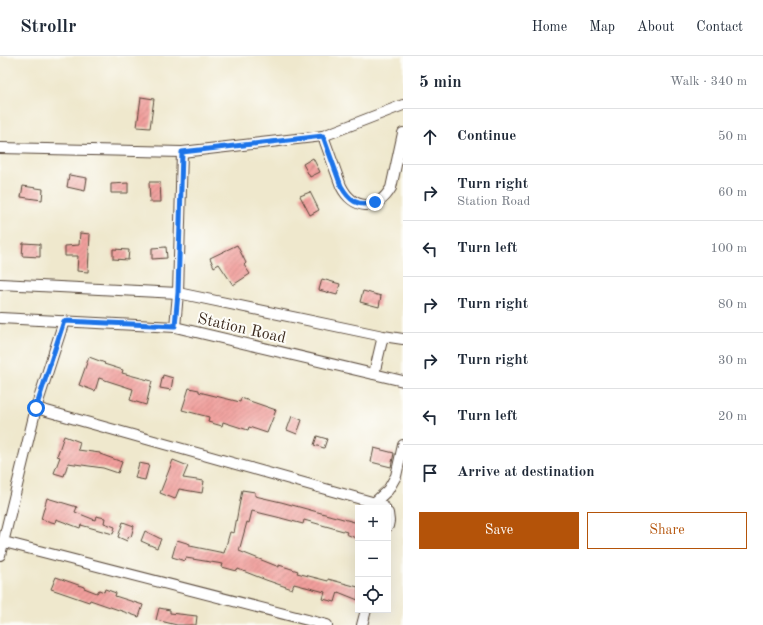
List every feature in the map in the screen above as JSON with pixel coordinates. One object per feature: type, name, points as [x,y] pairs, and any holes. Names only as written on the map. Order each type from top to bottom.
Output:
[{"type":"street","points":[[0,148],[182,152],[323,136],[403,105]]},
{"type":"street","points":[[323,136],[341,186],[345,193],[351,200],[358,204],[367,205],[382,199],[391,188],[403,133]]},
{"type":"street","points":[[175,326],[178,293],[182,152]]},
{"type":"street","points":[[0,284],[178,293],[383,336],[403,338]]},
{"type":"street","name":"Station Road","points":[[0,318],[175,326],[403,381]]},
{"type":"street","points":[[0,555],[36,408],[64,321]]},
{"type":"street","points":[[374,374],[383,336]]},
{"type":"street","points":[[36,408],[380,505]]},
{"type":"street","points":[[374,503],[388,490],[396,476],[403,445]]},
{"type":"street","points":[[4,542],[327,625]]},
{"type":"street","points":[[362,625],[365,613]]},
{"type":"building","points":[[141,97],[154,99],[150,128],[137,127]]},
{"type":"building","points":[[313,158],[320,172],[310,177],[303,164]]},
{"type":"building","points":[[69,175],[87,178],[85,191],[67,187]]},
{"type":"building","points":[[149,182],[160,182],[161,202],[150,202]]},
{"type":"building","points":[[128,183],[128,193],[111,193],[111,184]]},
{"type":"building","points":[[23,186],[43,189],[42,200],[21,197]]},
{"type":"building","points":[[310,192],[319,210],[310,215],[300,196]]},
{"type":"building","points":[[80,233],[90,234],[88,272],[77,271],[78,256],[65,256],[65,246],[79,245]]},
{"type":"building","points":[[23,243],[40,244],[40,257],[22,256]]},
{"type":"building","points":[[237,245],[246,263],[244,265],[250,274],[233,285],[219,264],[214,267],[210,258]]},
{"type":"building","points":[[166,247],[167,258],[152,259],[152,248]]},
{"type":"building","points":[[113,249],[129,250],[128,260],[113,259]]},
{"type":"building","points":[[322,279],[340,284],[337,295],[319,290]]},
{"type":"building","points":[[363,291],[381,296],[379,307],[360,302]]},
{"type":"building","points":[[89,357],[123,370],[122,373],[152,381],[146,405],[130,400],[133,389],[99,378],[95,391],[79,385]]},
{"type":"building","points":[[163,375],[173,378],[171,390],[160,388]]},
{"type":"building","points":[[189,388],[199,390],[199,392],[240,402],[241,398],[276,410],[267,433],[249,427],[248,430],[223,422],[222,426],[208,422],[209,417],[182,410]]},
{"type":"building","points":[[292,416],[302,420],[297,434],[287,430]]},
{"type":"building","points":[[64,436],[80,442],[78,450],[100,453],[122,462],[118,473],[103,468],[68,463],[64,476],[54,473],[60,457],[57,456]]},
{"type":"building","points":[[317,436],[327,439],[324,448],[314,445]]},
{"type":"building","points":[[374,448],[394,453],[391,467],[371,462]]},
{"type":"building","points":[[173,460],[188,466],[183,478],[204,481],[202,493],[179,489],[175,499],[160,493]]},
{"type":"building","points":[[139,463],[149,465],[145,480],[135,478]]},
{"type":"building","points":[[242,490],[255,492],[255,496],[355,522],[355,538],[346,534],[347,532],[304,520],[303,524],[252,511],[249,523],[247,522],[239,551],[279,567],[279,565],[298,571],[297,573],[355,586],[355,599],[338,592],[335,602],[323,599],[325,592],[294,584],[292,589],[238,569],[237,571],[222,567],[223,564],[186,558],[185,561],[172,557],[177,540],[190,544],[190,546],[224,553],[230,532],[234,533]]},
{"type":"building","points":[[47,498],[77,507],[75,512],[95,520],[96,516],[105,518],[104,523],[115,527],[113,534],[81,525],[80,528],[56,519],[55,523],[41,519]]},
{"type":"building","points":[[123,522],[134,526],[131,537],[129,536],[127,541],[118,537]]},
{"type":"building","points":[[145,531],[161,539],[157,548],[141,541]]},
{"type":"building","points":[[56,577],[97,593],[99,590],[104,592],[105,589],[116,593],[115,596],[143,605],[139,617],[90,600],[89,602],[51,589]]},
{"type":"building","points":[[159,608],[170,610],[170,613],[197,616],[196,625],[177,625],[156,620]]},
{"type":"route","points":[[36,408],[64,321],[175,326],[178,293],[182,152],[323,136],[341,186],[345,193],[351,200],[358,204],[367,205],[375,202]]}]
